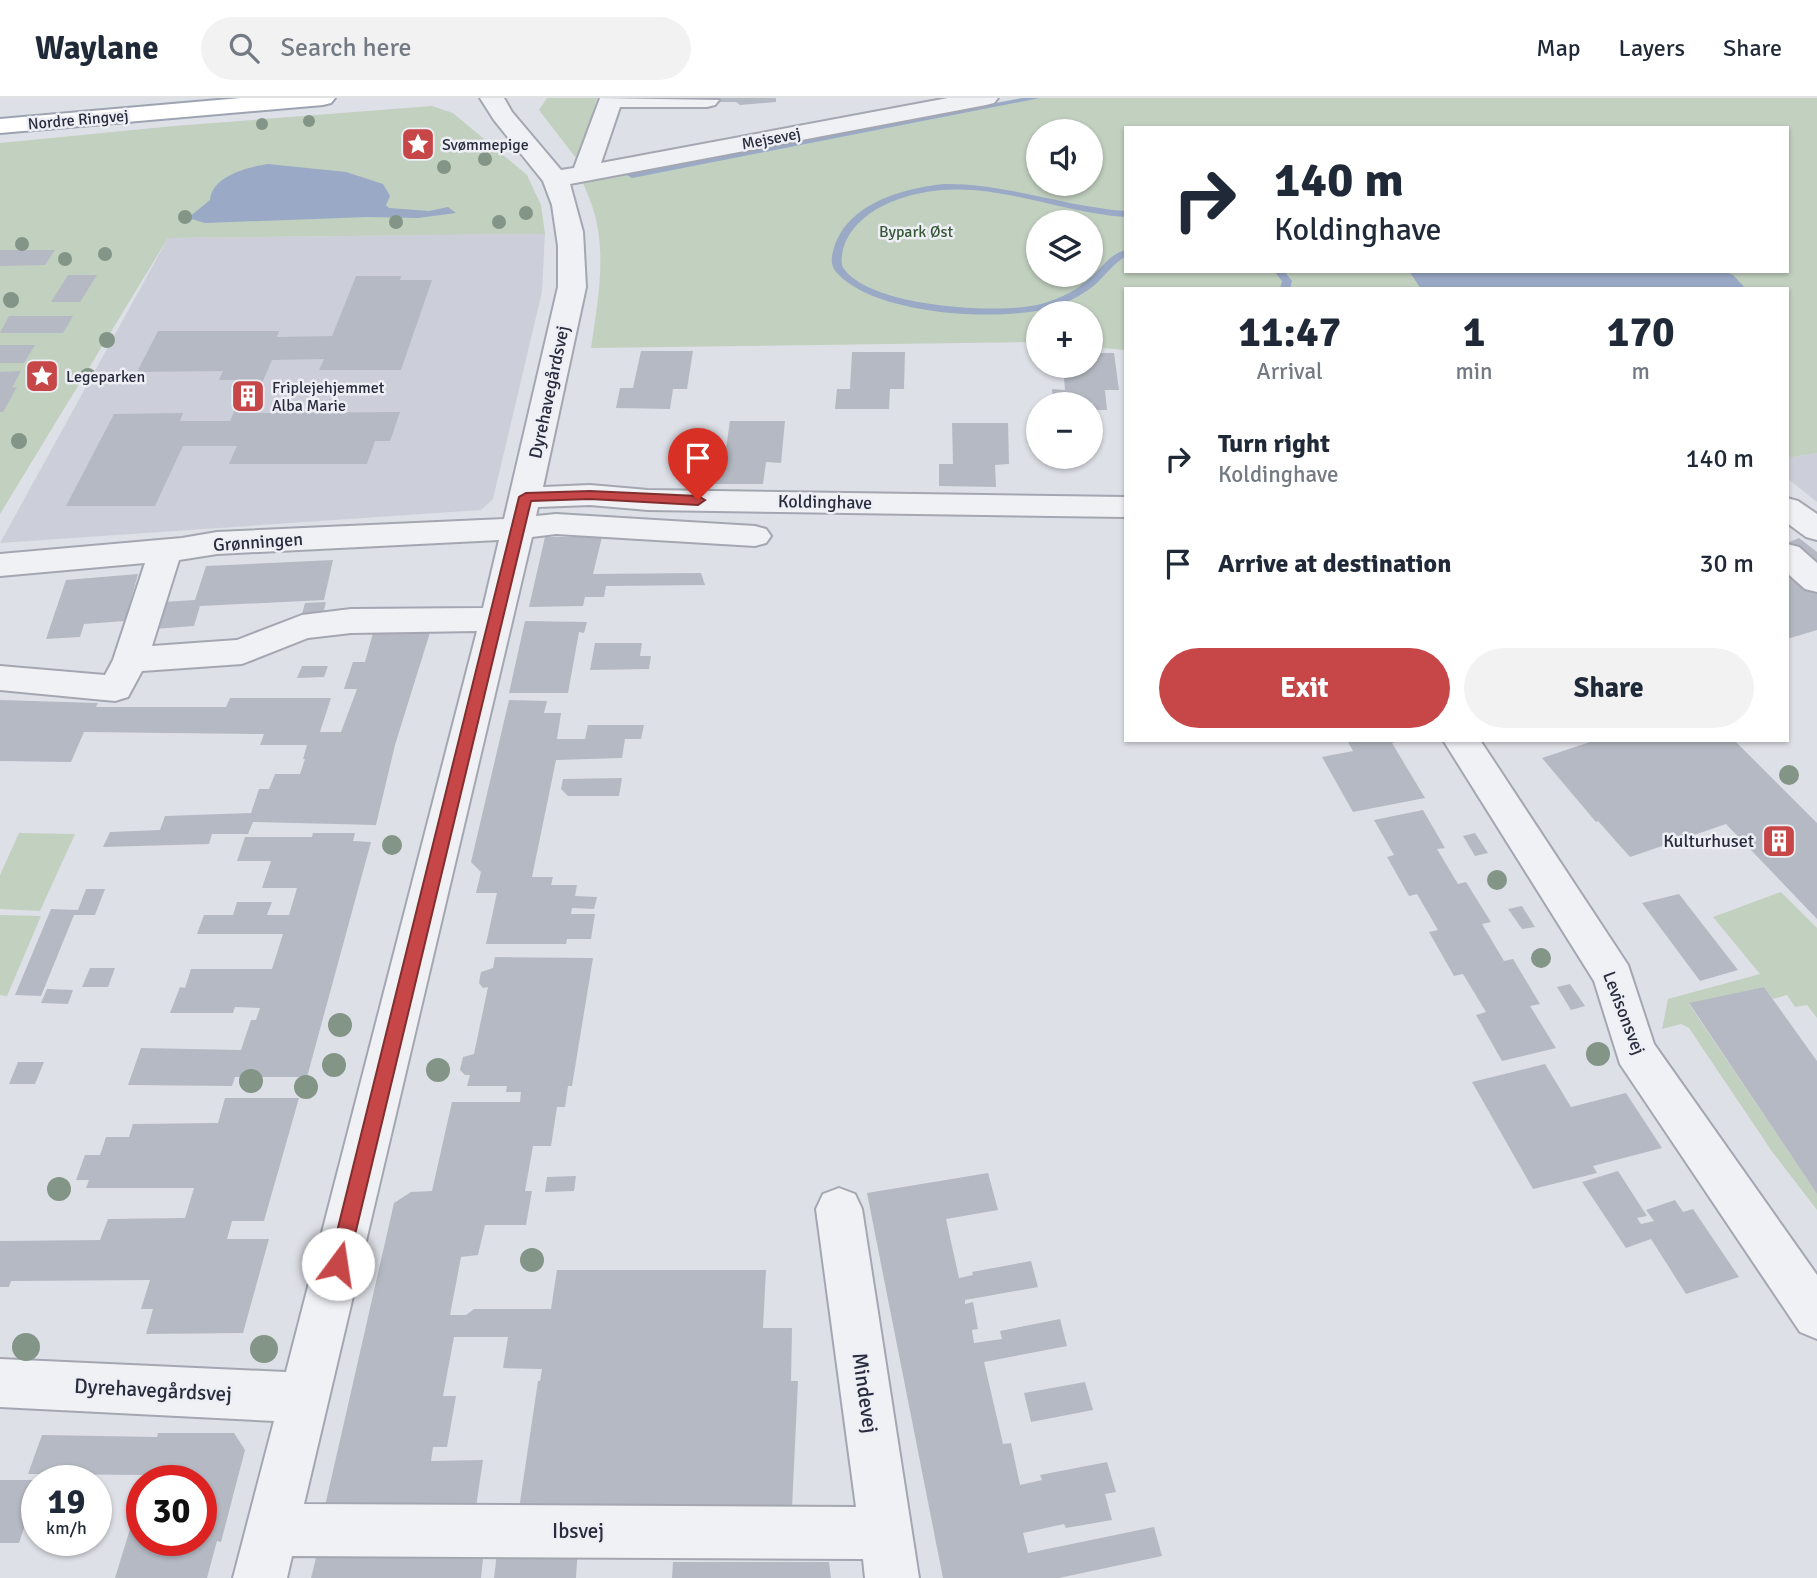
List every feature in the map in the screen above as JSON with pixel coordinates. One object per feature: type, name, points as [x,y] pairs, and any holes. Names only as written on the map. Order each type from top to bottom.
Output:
[{"type":"main road","name":"Nordre Ringvej","points":[[0,127],[323,98]]},
{"type":"street","name":"Dyrehavegårdsvej","points":[[266,1554],[497,619],[572,287],[569,228],[555,179],[502,115],[492,98]]},
{"type":"street","name":"Mejsevej","points":[[555,179],[986,98]]},
{"type":"street","points":[[584,174],[610,100],[707,100]]},
{"type":"street","name":"Koldinghave","points":[[521,513],[590,495],[648,500],[1124,506]]},
{"type":"street","points":[[1789,509],[1817,530]]},
{"type":"street","points":[[521,513],[556,524],[755,536]]},
{"type":"street","name":"Grønningen","points":[[0,565],[165,551],[217,543],[521,513]]},
{"type":"street","points":[[0,678],[115,688],[130,660],[165,551]]},
{"type":"street","points":[[1789,557],[1817,581]]},
{"type":"street","points":[[130,660],[242,652],[302,627],[351,621],[497,619]]},
{"type":"street","name":"Levisonsvej","points":[[1462,742],[1613,977],[1635,1052],[1817,1316]]},
{"type":"street","name":"Mindevej","points":[[839,1209],[888,1555]]},
{"type":"street","name":"Dyrehavegårdsvej","points":[[0,1383],[305,1398]]},
{"type":"street","name":"Ibsvej","points":[[266,1554],[888,1555]]},
{"type":"shaded area","points":[[545,234],[542,292],[493,499],[481,510],[0,543],[168,238]]},
{"type":"shaded area","points":[[1817,453],[1817,502],[1789,480],[1789,458]]},
{"type":"green space","points":[[547,98],[597,98],[579,162],[539,110]]},
{"type":"green space","name":"Bypark Øst","points":[[1021,98],[1817,98],[1817,453],[1789,458],[1789,287],[1124,287],[1124,350],[1103,348],[1103,301],[1026,301],[1026,342],[591,348],[599,286],[600,255],[596,218],[581,178]]},
{"type":"green space","name":"Legeparken","points":[[432,106],[453,113],[527,175],[541,205],[545,234],[168,238],[0,514],[0,143]]},
{"type":"green space","points":[[19,833],[75,834],[40,911],[0,909],[0,875]]},
{"type":"green space","points":[[1781,892],[1817,928],[1817,1018],[1807,1005],[1795,1007],[1787,995],[1773,999],[1764,987],[1689,1004],[1817,1194],[1817,1210],[1771,1150],[1689,1028],[1681,1024],[1662,1029],[1668,999],[1760,974],[1713,917]]},
{"type":"green space","points":[[0,915],[41,916],[7,996],[0,995]]},
{"type":"water","points":[[268,164],[346,172],[383,184],[390,196],[386,205],[389,208],[429,211],[448,207],[456,213],[418,218],[367,217],[205,223],[188,218],[210,200],[212,192],[224,179],[241,170]]},
{"type":"water","points":[[1410,273],[1728,273],[1744,287],[1420,287]]},
{"type":"building","points":[[714,98],[776,98],[776,102],[740,105],[736,102],[713,102]]},
{"type":"building","points":[[0,250],[55,250],[45,265],[0,266]]},
{"type":"building","points":[[68,275],[97,275],[80,302],[51,302]]},
{"type":"building","name":"Friplejehjemmet Alba Marie","points":[[356,276],[401,276],[400,280],[432,280],[401,370],[319,370],[324,359],[272,360],[249,413],[400,412],[390,441],[375,441],[367,464],[229,464],[237,446],[183,446],[155,506],[66,506],[114,414],[183,413],[180,421],[230,421],[248,380],[219,380],[223,371],[137,372],[158,331],[279,331],[277,337],[332,336]]},
{"type":"building","points":[[9,316],[73,316],[63,333],[0,333]]},
{"type":"building","points":[[0,345],[35,345],[24,363],[0,363]]},
{"type":"building","points":[[641,351],[693,351],[687,389],[673,389],[670,409],[616,408],[620,388],[633,388]]},
{"type":"building","points":[[852,352],[905,352],[904,389],[890,389],[889,409],[835,409],[837,389],[850,389]]},
{"type":"building","points":[[1103,353],[1114,353],[1119,390],[1105,390],[1107,410],[1103,410],[1103,392],[1052,392],[1052,389],[1065,390],[1064,378],[1103,378]]},
{"type":"building","points":[[21,371],[12,388],[17,387],[3,412],[0,412],[0,372]]},
{"type":"building","points":[[730,421],[785,421],[781,463],[766,462],[763,484],[707,484],[710,462],[724,462]]},
{"type":"building","points":[[952,423],[1008,423],[1009,464],[995,465],[996,487],[939,486],[939,464],[953,464]]},
{"type":"building","points":[[545,537],[602,537],[593,574],[701,573],[705,585],[606,586],[604,597],[585,597],[583,606],[529,607]]},
{"type":"building","points":[[1799,538],[1817,552],[1817,567],[1789,545]]},
{"type":"building","points":[[333,560],[324,600],[200,606],[194,626],[154,629],[163,602],[195,600],[206,566]]},
{"type":"building","points":[[1789,567],[1817,592],[1817,630],[1789,638]]},
{"type":"building","points":[[138,574],[125,621],[84,624],[80,637],[46,639],[66,580]]},
{"type":"building","points":[[326,602],[323,614],[302,614],[305,603]]},
{"type":"building","points":[[525,621],[587,622],[584,633],[579,632],[568,693],[509,693]]},
{"type":"building","points":[[375,626],[432,626],[395,745],[376,825],[253,822],[248,834],[212,834],[209,844],[103,847],[110,832],[160,830],[165,816],[251,813],[259,789],[269,789],[275,774],[300,774],[305,759],[307,745],[260,745],[264,734],[84,732],[71,762],[0,761],[0,700],[98,703],[96,707],[226,707],[230,698],[331,698],[320,732],[341,732],[357,689],[344,689],[353,662],[365,662]]},
{"type":"building","points":[[595,643],[642,643],[640,656],[651,656],[649,669],[590,670]]},
{"type":"building","points":[[302,666],[328,666],[324,677],[297,678]]},
{"type":"building","points":[[509,700],[547,701],[544,713],[561,713],[557,739],[585,739],[588,725],[644,725],[641,739],[625,739],[622,758],[556,760],[532,877],[553,877],[551,885],[577,885],[575,896],[597,897],[594,909],[572,908],[571,914],[595,914],[591,939],[567,939],[566,944],[486,944],[497,893],[476,893],[481,872],[471,862]]},
{"type":"building","points":[[1348,742],[1395,742],[1392,743],[1425,798],[1353,812],[1322,757],[1353,751]]},
{"type":"building","name":"Kulturhuset","points":[[1590,742],[1736,742],[1817,823],[1817,919],[1726,824],[1630,857],[1598,821],[1596,822],[1542,758]]},
{"type":"building","points":[[622,778],[619,796],[568,796],[561,789],[563,779]]},
{"type":"building","points":[[1423,810],[1445,848],[1437,849],[1458,884],[1466,882],[1491,922],[1482,924],[1504,961],[1513,959],[1540,1004],[1530,1006],[1556,1048],[1502,1061],[1476,1015],[1486,1012],[1463,974],[1454,976],[1429,932],[1438,930],[1417,894],[1409,896],[1387,857],[1394,855],[1374,820]]},
{"type":"building","points":[[313,833],[355,833],[353,841],[371,842],[307,1077],[235,1077],[232,1086],[128,1085],[141,1048],[241,1050],[251,1020],[256,1020],[260,1008],[235,1007],[233,1013],[170,1013],[180,987],[185,988],[191,969],[272,969],[283,934],[197,934],[204,915],[233,915],[237,902],[272,902],[267,915],[289,915],[297,888],[262,888],[271,861],[237,861],[245,837],[312,837]]},
{"type":"building","points":[[1475,833],[1488,853],[1475,856],[1463,836]]},
{"type":"building","points":[[86,889],[105,889],[95,915],[74,915],[41,996],[15,995],[51,909],[78,910]]},
{"type":"building","points":[[1679,894],[1738,970],[1700,981],[1642,903]]},
{"type":"building","points":[[1522,906],[1535,927],[1522,929],[1508,909]]},
{"type":"building","points":[[495,957],[593,958],[572,1086],[568,1086],[565,1107],[557,1107],[551,1146],[533,1146],[525,1191],[532,1191],[526,1225],[485,1225],[478,1255],[461,1257],[450,1315],[466,1315],[474,1309],[551,1309],[557,1270],[766,1270],[763,1328],[792,1328],[791,1381],[798,1381],[792,1508],[519,1509],[542,1369],[503,1368],[508,1337],[454,1337],[443,1396],[456,1396],[447,1447],[433,1447],[431,1461],[483,1460],[476,1507],[325,1506],[394,1203],[411,1192],[432,1191],[452,1102],[520,1102],[521,1092],[506,1092],[507,1086],[467,1086],[470,1075],[465,1075],[460,1070],[463,1057],[474,1054],[488,987],[483,988],[479,983],[481,972],[493,968]]},
{"type":"building","points":[[90,968],[115,968],[108,987],[82,987]]},
{"type":"building","points":[[1570,984],[1585,1006],[1571,1010],[1557,987]]},
{"type":"building","points":[[1764,987],[1817,1061],[1817,1194],[1689,1003]]},
{"type":"building","points":[[47,989],[73,990],[68,1004],[41,1003]]},
{"type":"building","points":[[18,1062],[44,1062],[35,1084],[9,1084]]},
{"type":"building","points":[[1545,1064],[1571,1107],[1626,1093],[1662,1148],[1593,1166],[1597,1173],[1533,1189],[1472,1082]]},
{"type":"building","points":[[225,1098],[299,1098],[264,1221],[232,1221],[227,1239],[269,1239],[243,1333],[146,1334],[153,1309],[141,1309],[150,1280],[11,1281],[9,1287],[0,1287],[0,1241],[100,1240],[108,1219],[185,1218],[194,1188],[86,1188],[89,1180],[76,1180],[85,1155],[100,1155],[106,1137],[129,1137],[133,1124],[218,1123]]},
{"type":"building","points":[[1618,1171],[1647,1216],[1637,1218],[1641,1224],[1654,1221],[1646,1210],[1675,1200],[1683,1212],[1693,1209],[1739,1277],[1686,1294],[1651,1239],[1626,1248],[1582,1182]]},
{"type":"building","points":[[988,1173],[998,1210],[946,1219],[959,1278],[973,1275],[972,1272],[1031,1261],[1038,1287],[965,1300],[965,1304],[973,1302],[978,1329],[972,1330],[974,1343],[1002,1339],[1000,1331],[1060,1319],[1067,1346],[984,1362],[1003,1444],[1011,1443],[1020,1485],[1042,1480],[1040,1475],[1107,1462],[1116,1492],[1105,1494],[1112,1520],[1066,1528],[1064,1524],[1023,1533],[1028,1553],[1154,1527],[1162,1556],[1059,1578],[943,1578],[867,1193]]},
{"type":"building","points":[[576,1176],[574,1191],[545,1192],[547,1177]]},
{"type":"building","points":[[1085,1382],[1093,1410],[1031,1422],[1024,1393]]},
{"type":"building","points":[[158,1433],[234,1433],[245,1450],[221,1542],[217,1541],[217,1465],[126,1465],[126,1475],[112,1475],[112,1465],[31,1465],[42,1435],[157,1437]]},
{"type":"building","points":[[0,1480],[21,1480],[19,1543],[0,1543]]},
{"type":"building","points":[[126,1542],[126,1556],[213,1556],[207,1578],[115,1578]]},
{"type":"building","points":[[498,1544],[578,1545],[576,1578],[494,1578]]},
{"type":"building","points":[[318,1550],[484,1550],[481,1578],[311,1578]]},
{"type":"building","points":[[673,1562],[829,1562],[831,1578],[672,1578]]},
{"type":"waterway","points":[[632,175],[1036,98]]},
{"type":"waterway","points":[[1124,214],[1079,208],[988,189],[928,189],[881,203],[854,222],[839,247],[837,266],[858,285],[906,303],[964,311],[1017,311],[1054,303],[1082,290],[1112,261],[1124,253]]},
{"type":"waterway","points":[[1281,273],[1287,281],[1286,287]]},
{"type":"place","name":"Svømmepige","points":[[418,144]]},
{"type":"place","name":"Legeparken","points":[[42,376]]},
{"type":"place","name":"Friplejehjemmet Alba Marie","points":[[248,396]]},
{"type":"place","name":"Kulturhuset","points":[[1779,841]]},
{"type":"route","points":[[338,1264],[526,497],[590,495],[648,500],[698,500]]}]
